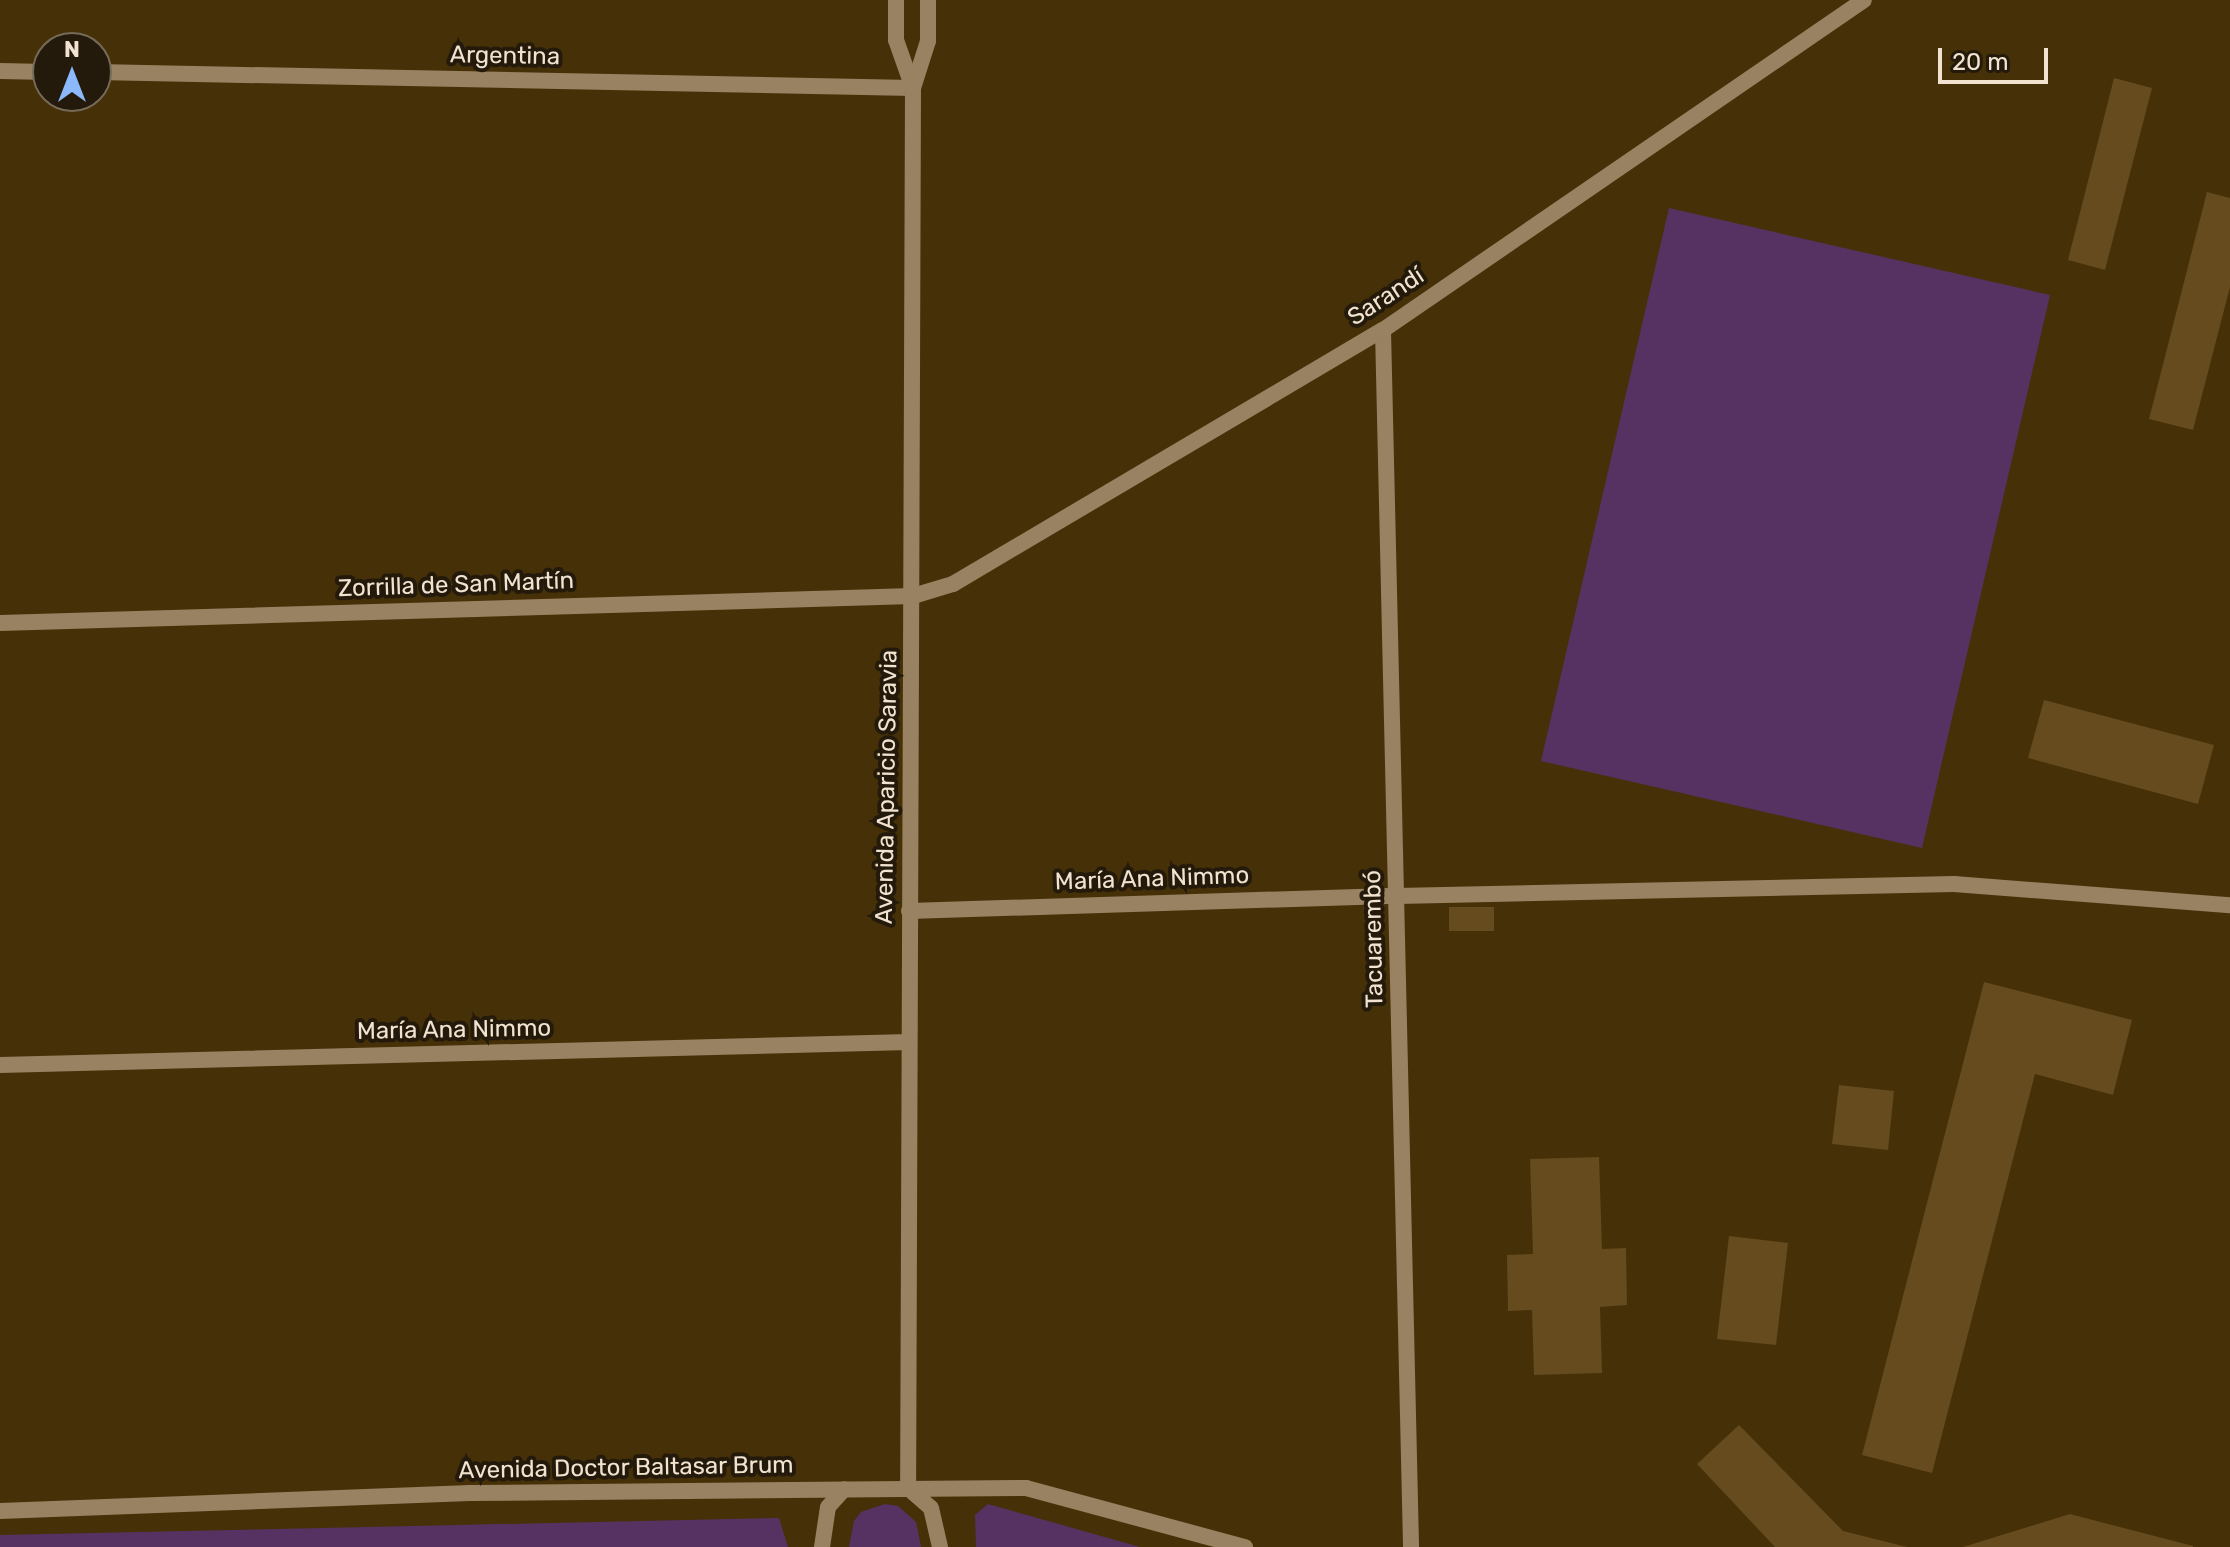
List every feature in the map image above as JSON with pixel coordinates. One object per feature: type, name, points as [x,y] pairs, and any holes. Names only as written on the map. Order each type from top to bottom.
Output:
[{"type":"street","name":"Avenida Aparicio Saravia","points":[[896,0],[896,40],[913,88]]},
{"type":"street","name":"Avenida Aparicio Saravia","points":[[908,1488],[913,88],[928,41],[928,0]]},
{"type":"street","name":"Sarandí","points":[[913,596],[953,584],[1383,330],[1864,0]]},
{"type":"street","points":[[0,71],[32,72]]},
{"type":"street","name":"Argentina","points":[[112,72],[913,88]]},
{"type":"street","name":"Tacuarembó","points":[[1383,330],[1411,1547]]},
{"type":"street","name":"Zorrilla de San Martín","points":[[0,623],[913,596]]},
{"type":"street","name":"María Ana Nimmo","points":[[909,911],[1954,884],[2230,905]]},
{"type":"street","name":"María Ana Nimmo","points":[[0,1065],[909,1042]]},
{"type":"street","points":[[908,1488],[931,1508],[939,1527],[940,1547]]},
{"type":"street","name":"Avenida Doctor Baltasar Brum","points":[[0,1511],[470,1493],[1026,1488],[1245,1547]]},
{"type":"street","points":[[822,1547],[828,1507],[844,1489]]},
{"type":"shaded area","points":[[1669,208],[2050,295],[1922,848],[1541,761]]},
{"type":"shaded area","points":[[885,1504],[898,1506],[916,1522],[921,1547],[849,1547],[854,1521],[861,1512]]},
{"type":"shaded area","points":[[988,1504],[1140,1547],[976,1547],[975,1515]]},
{"type":"shaded area","points":[[779,1518],[788,1547],[0,1547],[0,1535]]},
{"type":"building","points":[[2114,78],[2152,88],[2105,270],[2068,260]]},
{"type":"building","points":[[2207,192],[2230,198],[2230,287],[2193,430],[2149,419]]},
{"type":"building","points":[[2044,700],[2214,745],[2198,804],[2028,758]]},
{"type":"building","points":[[1449,907],[1494,907],[1494,931],[1449,931]]},
{"type":"building","points":[[1984,982],[2132,1020],[2113,1095],[2035,1074],[1932,1473],[1862,1455]]},
{"type":"building","points":[[1839,1085],[1894,1091],[1888,1150],[1832,1144]]},
{"type":"building","points":[[1599,1157],[1602,1249],[1626,1248],[1627,1305],[1600,1307],[1602,1373],[1534,1375],[1532,1310],[1508,1311],[1507,1255],[1533,1254],[1530,1159]]},
{"type":"building","points":[[1729,1236],[1788,1243],[1776,1345],[1717,1339]]},
{"type":"building","points":[[1739,1425],[1843,1531],[1907,1547],[1775,1547],[1697,1464]]},
{"type":"building","points":[[2070,1514],[2193,1546],[2193,1547],[1963,1547]]}]
